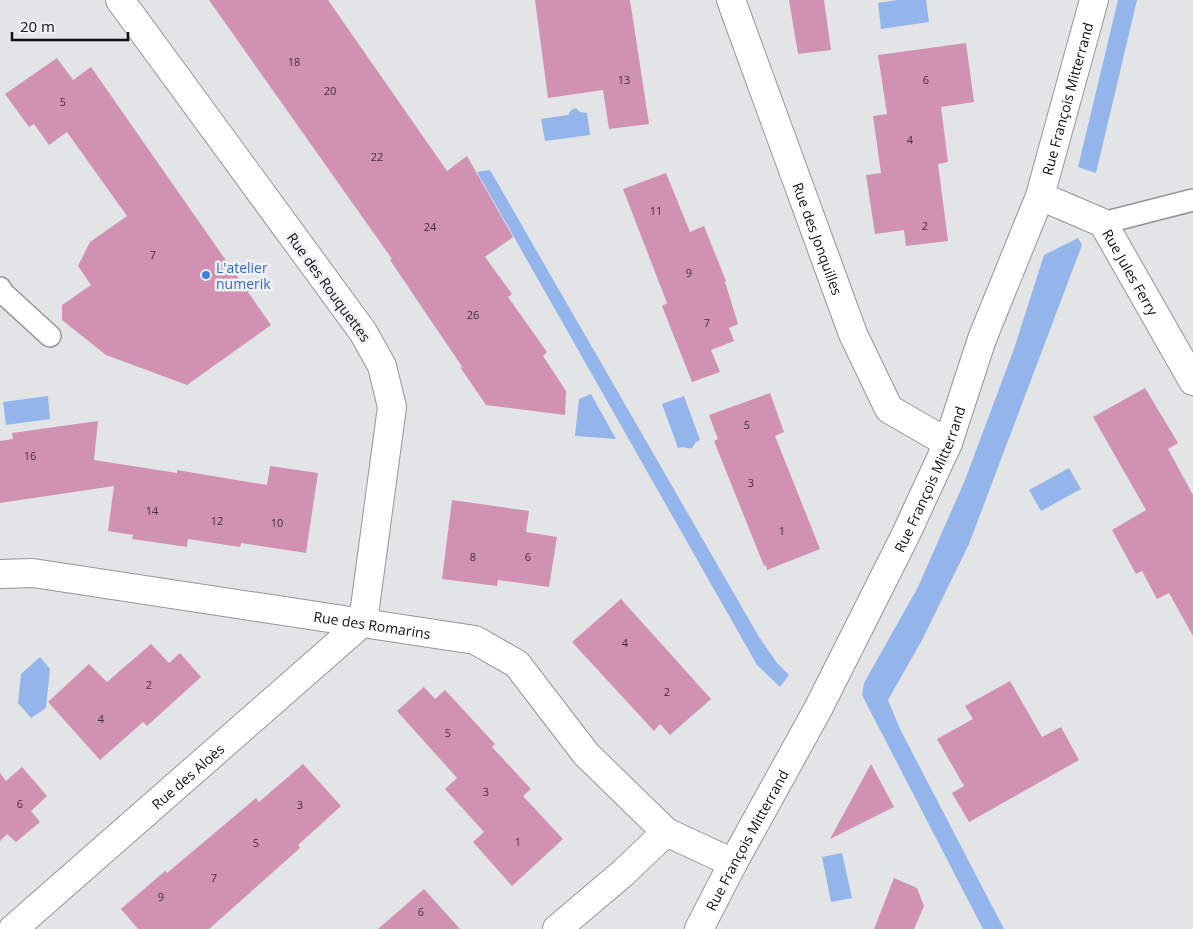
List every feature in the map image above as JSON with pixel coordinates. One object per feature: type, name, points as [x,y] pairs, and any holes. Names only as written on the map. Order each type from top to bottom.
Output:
[{"type":"street","name":"Rue des Rouquettes","points":[[120,0],[363,332],[382,366],[392,407],[363,622]]},
{"type":"street","name":"Rue des Jonquilles","points":[[731,0],[853,334],[885,401],[889,409],[948,443]]},
{"type":"street","name":"Rue François Mitterrand","points":[[699,929],[818,709],[906,534],[948,443],[982,339],[1040,196],[1094,0]]},
{"type":"street","name":"Rue Jules Ferry","points":[[1040,196],[1103,223],[1193,382]]},
{"type":"street","name":"Rue des Romarins","points":[[0,574],[33,573],[475,640],[516,664],[586,754],[666,832],[733,863]]},
{"type":"street","name":"Rue des Aloès","points":[[14,929],[363,622]]},
{"type":"street","points":[[557,929],[623,873],[666,832]]},
{"type":"lane","points":[[1103,223],[1193,200]]},
{"type":"lane","points":[[0,288],[3,293],[50,336]]},
{"type":"water","points":[[897,0],[926,0],[929,22],[881,29],[878,3]]},
{"type":"water","points":[[1118,0],[1137,0],[1096,173],[1078,167]]},
{"type":"water","points":[[576,108],[580,112],[587,113],[590,135],[545,141],[541,119],[568,115],[571,110]]},
{"type":"water","points":[[490,170],[759,637],[777,663],[789,675],[780,687],[757,665],[477,172]]},
{"type":"water","points":[[1078,238],[1082,245],[969,544],[922,640],[888,700],[900,729],[1004,929],[983,929],[862,695],[864,683],[918,587],[965,480],[1014,349],[1044,255]]},
{"type":"water","points":[[591,394],[616,439],[575,436],[579,399]]},
{"type":"water","points":[[48,396],[50,419],[6,425],[3,402]]},
{"type":"water","points":[[684,396],[700,440],[692,448],[678,448],[662,404]]},
{"type":"water","points":[[1069,468],[1081,489],[1041,511],[1029,490]]},
{"type":"water","points":[[40,657],[50,669],[46,708],[31,718],[18,703],[21,674]]},
{"type":"water","points":[[842,853],[852,898],[831,902],[822,857]]},
{"type":"building","points":[[209,0],[328,0],[447,171],[467,156],[513,237],[485,257],[512,294],[508,297],[547,352],[543,356],[566,391],[565,415],[486,405],[390,260],[392,259]]},
{"type":"building","points":[[535,0],[630,0],[649,124],[609,129],[603,90],[548,98]]},
{"type":"building","points":[[789,0],[824,0],[831,50],[798,54]]},
{"type":"building","points":[[966,43],[974,102],[941,107],[948,162],[938,164],[948,241],[906,246],[904,230],[875,234],[866,175],[881,173],[873,116],[887,114],[878,55]]},
{"type":"building","points":[[57,58],[73,80],[91,67],[271,325],[187,385],[106,355],[62,320],[62,305],[91,285],[78,266],[90,242],[127,216],[67,132],[49,145],[34,124],[29,127],[5,94]]},
{"type":"building","points":[[666,173],[690,232],[704,226],[726,281],[738,324],[729,328],[734,341],[711,350],[720,372],[692,382],[662,306],[667,303],[623,189]]},
{"type":"building","points":[[1145,388],[1178,443],[1168,449],[1193,495],[1193,636],[1169,593],[1157,599],[1142,571],[1136,574],[1112,530],[1146,510],[1093,417]]},
{"type":"building","points":[[770,393],[784,432],[775,436],[820,549],[767,570],[714,441],[718,439],[709,415]]},
{"type":"building","points":[[98,421],[94,460],[177,473],[177,470],[267,485],[270,466],[318,473],[306,553],[241,543],[240,547],[188,539],[187,547],[132,539],[133,535],[108,531],[114,486],[0,503],[0,441],[13,439],[12,433]]},
{"type":"building","points":[[452,500],[529,511],[526,532],[557,537],[549,587],[498,580],[497,586],[442,579]]},
{"type":"building","points":[[621,599],[711,699],[670,735],[660,724],[654,731],[572,642]]},
{"type":"building","points":[[151,644],[169,663],[180,653],[201,677],[147,726],[143,722],[100,760],[48,702],[89,664],[107,682]]},
{"type":"building","points":[[1010,681],[1042,737],[1061,727],[1079,760],[969,822],[952,793],[964,786],[937,739],[973,719],[965,706]]},
{"type":"building","points":[[424,687],[435,699],[445,690],[495,744],[492,747],[531,789],[523,796],[563,839],[512,886],[473,842],[484,832],[445,789],[457,778],[397,711]]},
{"type":"building","points":[[303,764],[341,806],[298,845],[300,848],[209,929],[138,929],[121,909],[256,798],[259,802]]},
{"type":"building","points":[[871,764],[894,807],[830,839]]},
{"type":"building","points":[[22,767],[47,796],[31,811],[40,822],[16,842],[7,834],[0,841],[0,773],[6,781]]},
{"type":"building","points":[[894,878],[917,888],[924,906],[914,929],[874,929]]},
{"type":"building","points":[[424,889],[460,929],[378,929]]},
{"type":"place","name":"L'atelier numerik","points":[[206,275]]}]
